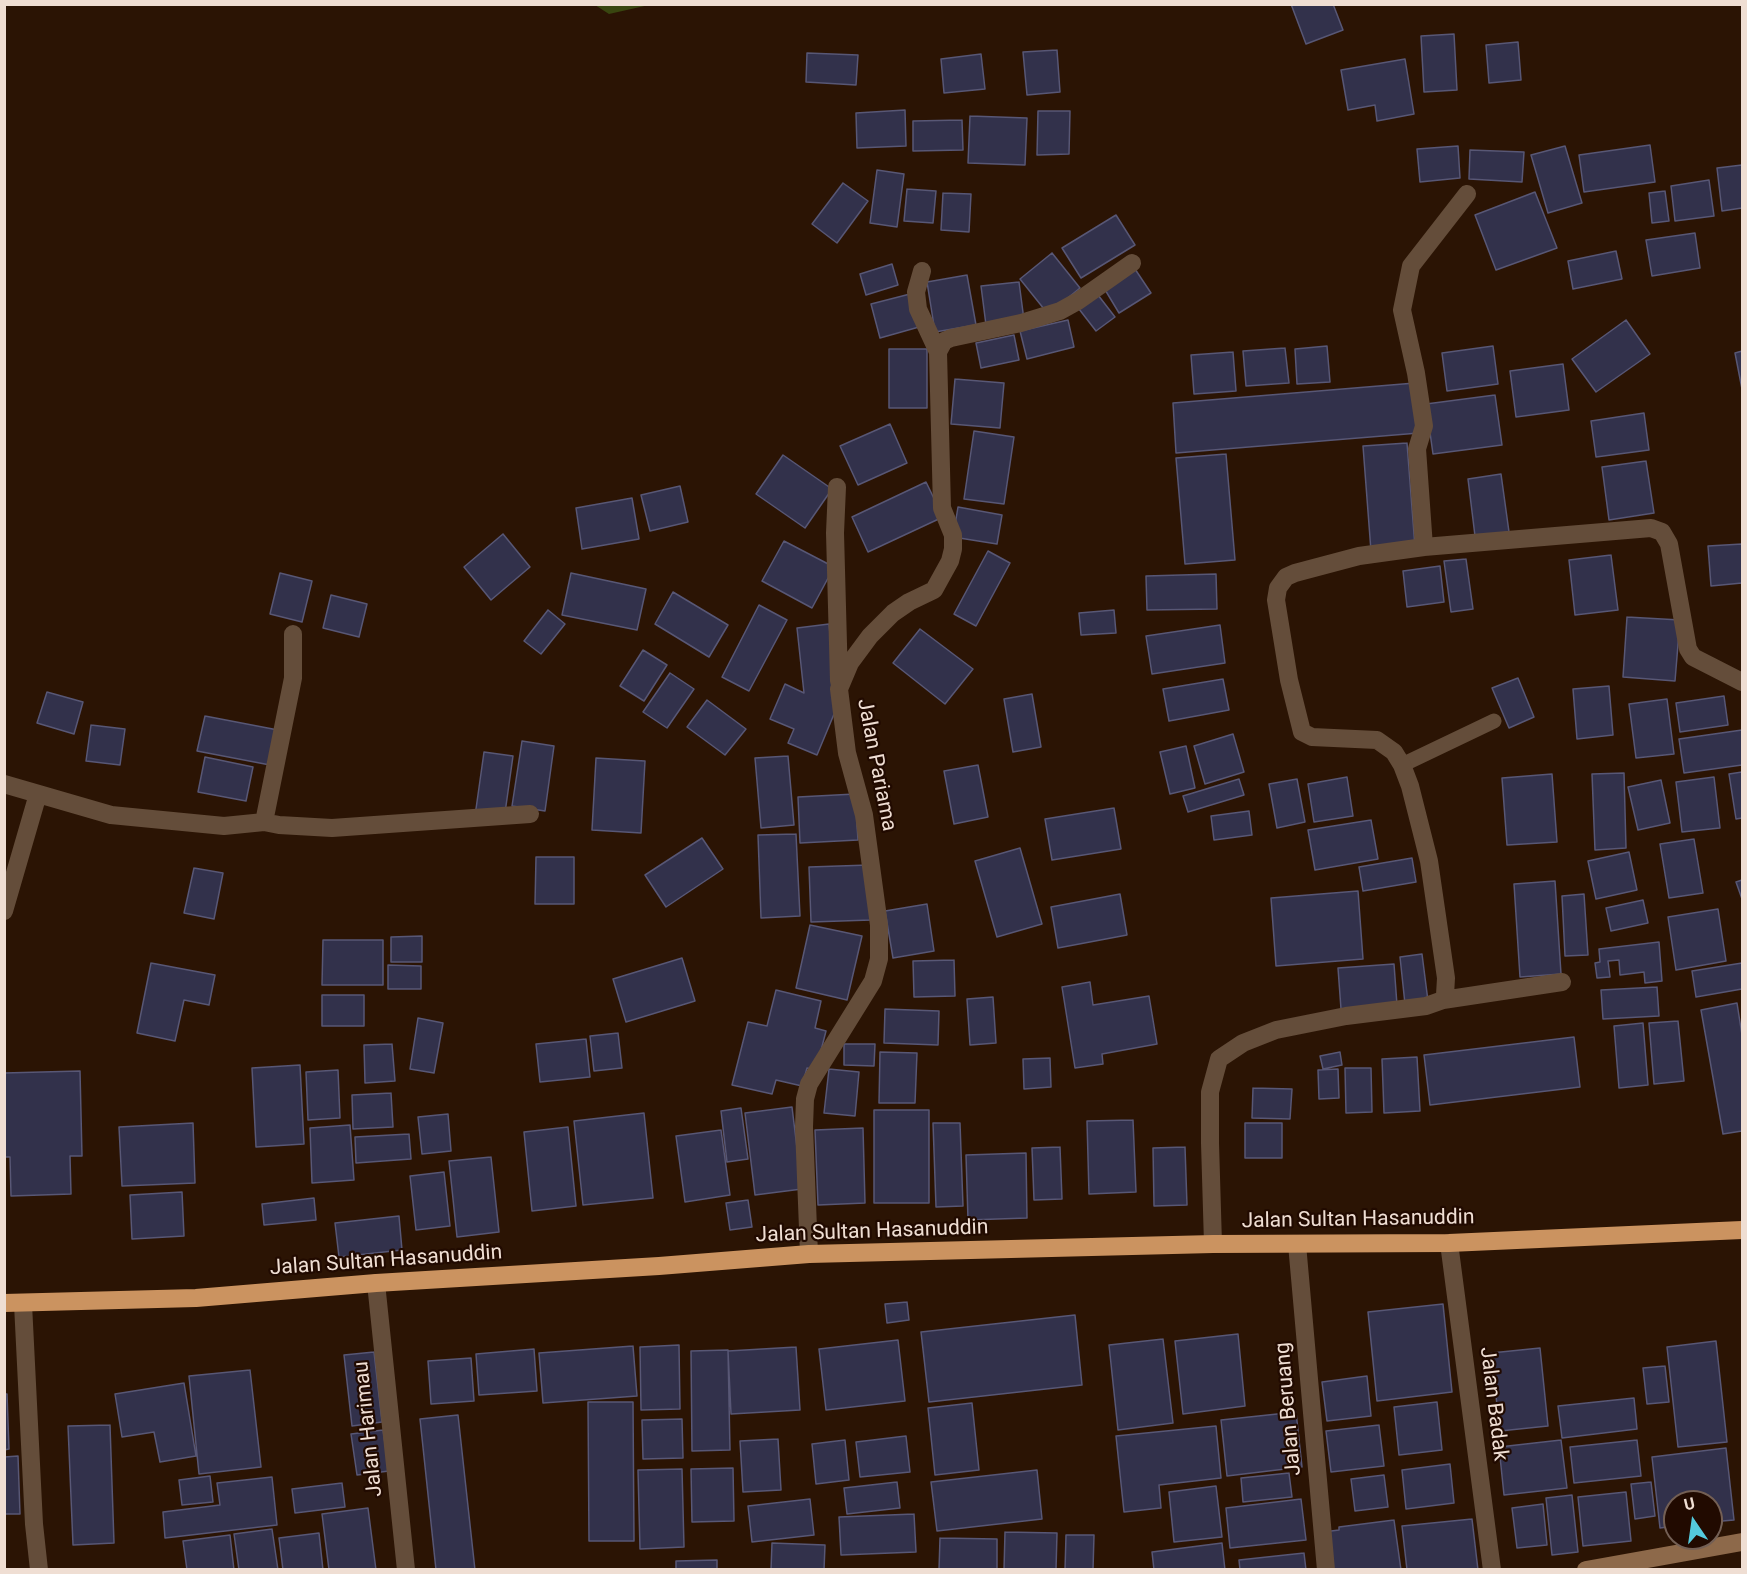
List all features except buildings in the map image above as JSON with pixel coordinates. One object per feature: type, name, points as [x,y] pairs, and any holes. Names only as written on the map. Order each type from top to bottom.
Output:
[{"type":"highway","name":"Jalan Sultan Hasanuddin","points":[[14,1304],[196,1298],[376,1283],[659,1266],[809,1254],[1213,1244],[1449,1243],[1743,1230]]},
{"type":"main road","points":[[1587,1569],[1743,1542]]},
{"type":"street","points":[[1424,547],[1417,449],[1424,426],[1416,373],[1402,310],[1411,266],[1467,194]]},
{"type":"street","points":[[938,351],[944,341],[951,338],[1021,323],[1059,311],[1132,263]]},
{"type":"street","points":[[922,271],[916,292],[918,309],[938,351]]},
{"type":"street","name":"Jalan Pariama","points":[[809,1254],[805,1099],[809,1084],[873,981],[879,959],[879,925],[864,815],[848,753],[839,689],[850,663],[870,636],[893,613],[934,590],[950,561],[953,535],[942,507],[938,351]]},
{"type":"street","points":[[837,488],[835,533],[839,689]]},
{"type":"street","points":[[1443,1000],[1446,978],[1429,861],[1410,786],[1394,752],[1377,740],[1312,737],[1302,732],[1289,680],[1276,600],[1278,588],[1286,577],[1359,556],[1424,547],[1651,528],[1662,532],[1669,544],[1688,649],[1693,657],[1743,682]]},
{"type":"street","points":[[264,822],[293,678],[293,634]]},
{"type":"street","points":[[4,784],[111,815],[224,826],[264,822],[288,826],[332,828],[530,814]]},
{"type":"street","points":[[4,911],[38,794]]},
{"type":"street","points":[[1213,1244],[1210,1092],[1220,1059],[1233,1049],[1276,1030],[1346,1016],[1426,1006],[1443,1000],[1562,982]]},
{"type":"street","name":"Jalan Badak","points":[[1449,1243],[1492,1569]]},
{"type":"street","name":"Jalan Beruang","points":[[1297,1244],[1326,1569]]},
{"type":"street","name":"Jalan Harimau","points":[[376,1283],[406,1569]]},
{"type":"street","points":[[14,1304],[39,1569]]},
{"type":"lane","points":[[1402,765],[1494,722]]},
{"type":"green space","points":[[595,5],[649,5],[609,14]]}]
